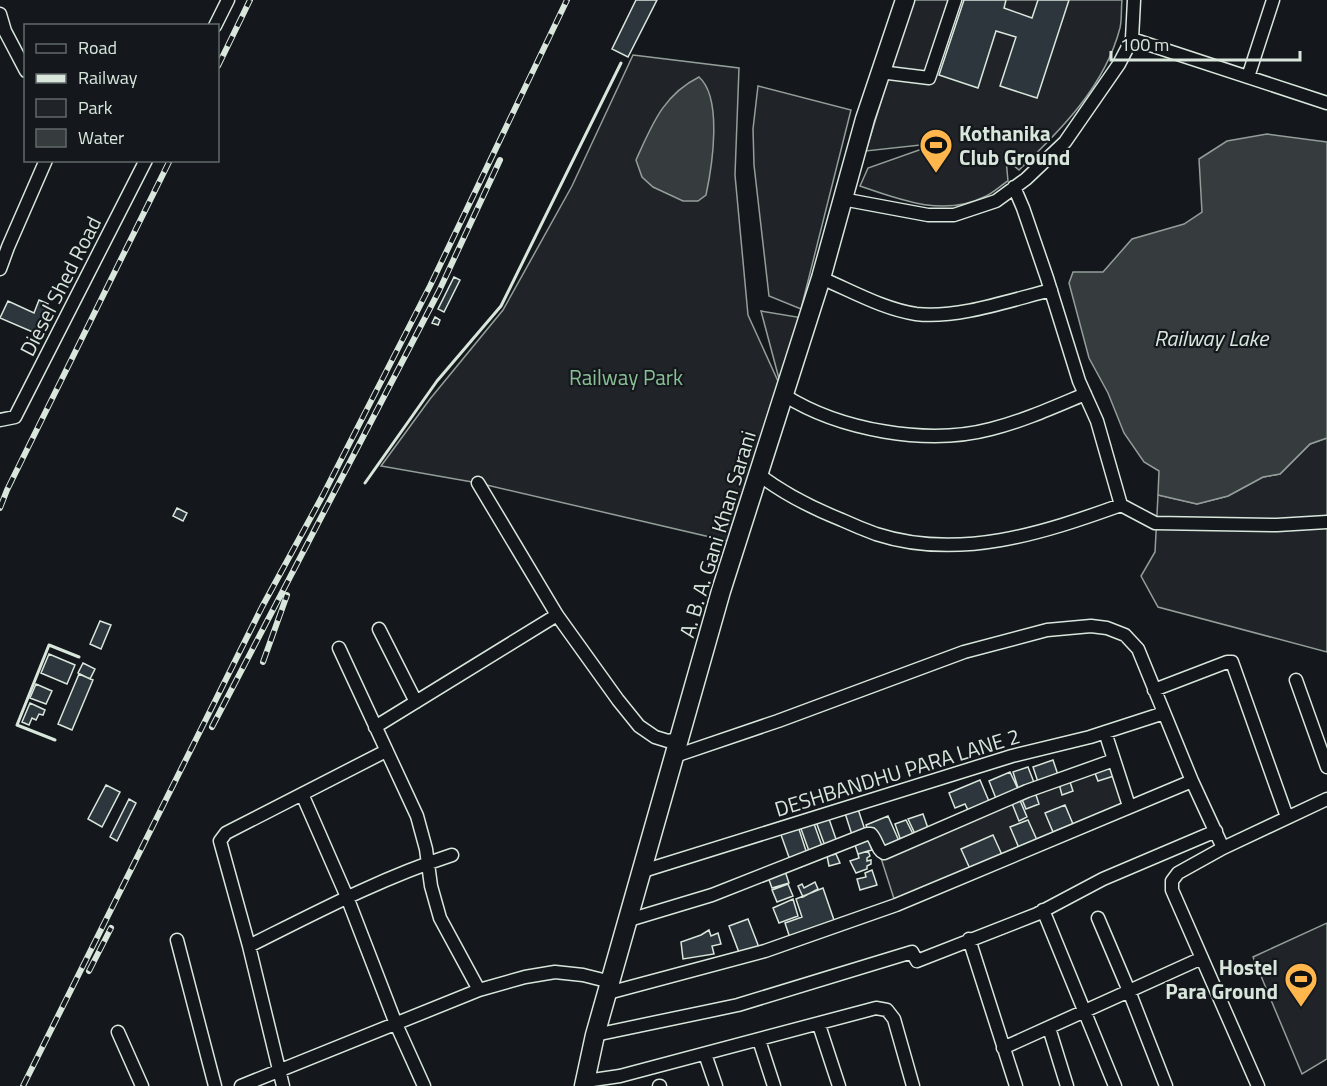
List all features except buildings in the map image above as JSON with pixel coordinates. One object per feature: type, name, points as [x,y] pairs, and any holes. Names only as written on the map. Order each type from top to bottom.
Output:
[{"type":"main road","name":"A. B. A. Gani Khan Sarani","points":[[585,1083],[609,987],[721,591],[821,278],[880,72],[905,0]]},
{"type":"street","points":[[216,24],[228,0]]},
{"type":"street","points":[[880,72],[929,78],[955,0]]},
{"type":"street","points":[[842,199],[928,214],[954,215],[996,201],[1065,142],[1119,64],[1132,39],[1134,0]]},
{"type":"street","points":[[1248,77],[1273,0]]},
{"type":"street","points":[[0,14],[5,31],[24,67]]},
{"type":"street","points":[[1132,39],[1327,103]]},
{"type":"street","points":[[0,269],[4,246],[45,162]]},
{"type":"street","name":"Diesel Shed Road","points":[[1,420],[15,417],[145,162]]},
{"type":"street","points":[[1014,187],[1096,421],[1121,505],[1155,523],[1277,525],[1327,522]]},
{"type":"street","points":[[821,278],[886,307],[916,314],[968,311],[1051,290]]},
{"type":"street","points":[[784,395],[798,404],[844,422],[897,434],[931,435],[990,430],[1085,394]]},
{"type":"street","points":[[758,474],[811,507],[877,534],[924,544],[964,546],[996,541],[1068,524],[1121,505]]},
{"type":"street","points":[[478,483],[557,615],[618,700],[639,726],[655,737],[677,747],[778,721],[964,652],[1047,630],[1091,626],[1107,628],[1125,635],[1138,649],[1192,781],[1224,848]]},
{"type":"street","points":[[375,727],[557,615]]},
{"type":"street","points":[[379,629],[417,702]]},
{"type":"street","points":[[339,648],[417,816],[440,918],[479,990]]},
{"type":"street","points":[[1154,690],[1232,662],[1287,818]]},
{"type":"street","points":[[1296,680],[1327,766]]},
{"type":"street","name":"DESHBANDHU PARA LANE 2","points":[[643,871],[1012,756],[1105,732],[1164,713]]},
{"type":"street","points":[[1105,732],[1129,806]]},
{"type":"street","points":[[283,1086],[249,946],[220,841],[221,837],[386,751]]},
{"type":"street","points":[[629,920],[712,895],[867,834],[875,838],[879,850],[884,853],[1027,791],[1114,760]]},
{"type":"street","points":[[241,1086],[479,990],[525,977],[555,972],[583,975],[609,987],[765,951],[896,905],[1192,781]]},
{"type":"street","points":[[302,794],[347,897],[396,1024],[424,1086]]},
{"type":"street","points":[[1258,1086],[1172,890],[1172,881],[1178,873],[1224,848],[1327,799]]},
{"type":"street","points":[[596,1035],[738,1005],[912,952],[917,961],[1043,910],[1103,879],[1216,831]]},
{"type":"street","points":[[249,946],[347,897],[426,863],[452,855]]},
{"type":"street","points":[[1043,910],[1115,1086]]},
{"type":"street","points":[[1098,918],[1166,1086]]},
{"type":"street","points":[[969,939],[1016,1086]]},
{"type":"street","points":[[177,940],[215,1086]]},
{"type":"street","points":[[1003,1048],[1202,958]]},
{"type":"street","points":[[585,1083],[819,1025],[876,1008],[887,1010],[894,1019],[913,1086]]},
{"type":"street","points":[[819,1025],[839,1086]]},
{"type":"street","points":[[1049,1028],[1067,1086]]},
{"type":"street","points":[[118,1032],[142,1086]]},
{"type":"street","points":[[759,1040],[774,1086]]},
{"type":"street","points":[[705,1054],[716,1086]]},
{"type":"green space","points":[[912,0],[1122,0],[1120,28],[1113,49],[1093,88],[1080,106],[1019,170],[1006,159],[1008,181],[987,195],[969,203],[953,206],[922,204],[860,186],[868,168],[939,143],[866,151]]},
{"type":"green space","name":"Railway Park","points":[[633,55],[739,68],[735,175],[748,315],[782,390],[761,311],[809,319],[736,543],[478,483],[381,466],[430,399],[503,310],[572,186]]},
{"type":"green space","points":[[758,86],[851,110],[801,309],[769,296],[754,165],[753,129]]},
{"type":"green space","points":[[1327,438],[1327,652],[1158,607],[1141,576],[1155,552],[1158,495],[1197,504],[1228,496],[1263,477],[1280,474],[1310,444]]},
{"type":"green space","points":[[1114,760],[1128,805],[896,905],[880,855]]},
{"type":"green space","name":"Hostel Para Ground","points":[[1327,923],[1327,1059],[1302,1074],[1253,957]]},
{"type":"water","points":[[699,77],[711,100],[714,133],[711,168],[706,195],[698,201],[683,201],[653,187],[642,177],[636,160],[653,123],[667,102],[687,84]]},
{"type":"water","name":"Railway Lake","points":[[1267,134],[1327,142],[1327,438],[1310,444],[1280,474],[1263,477],[1228,496],[1197,504],[1158,495],[1159,471],[1144,462],[1124,433],[1108,393],[1089,358],[1069,283],[1073,272],[1103,272],[1132,239],[1184,224],[1202,212],[1199,159],[1227,141]]},
{"type":"railway","points":[[219,64],[250,0]]},
{"type":"railway","points":[[23,1086],[262,607],[323,495],[430,286],[567,0]]},
{"type":"railway","points":[[212,727],[439,291],[500,160]]},
{"type":"railway","points":[[0,508],[169,162]]},
{"type":"railway","points":[[263,662],[287,595]]},
{"type":"railway","points":[[89,971],[111,928]]},
{"type":"wall","points":[[365,483],[437,381],[501,306],[621,63]]},
{"type":"wall","points":[[55,740],[17,725],[49,645],[79,657]]},
{"type":"place","name":"Kothanika Club Ground","points":[[936,174]]},
{"type":"place","name":"Hostel Para Ground","points":[[1301,1008]]}]
